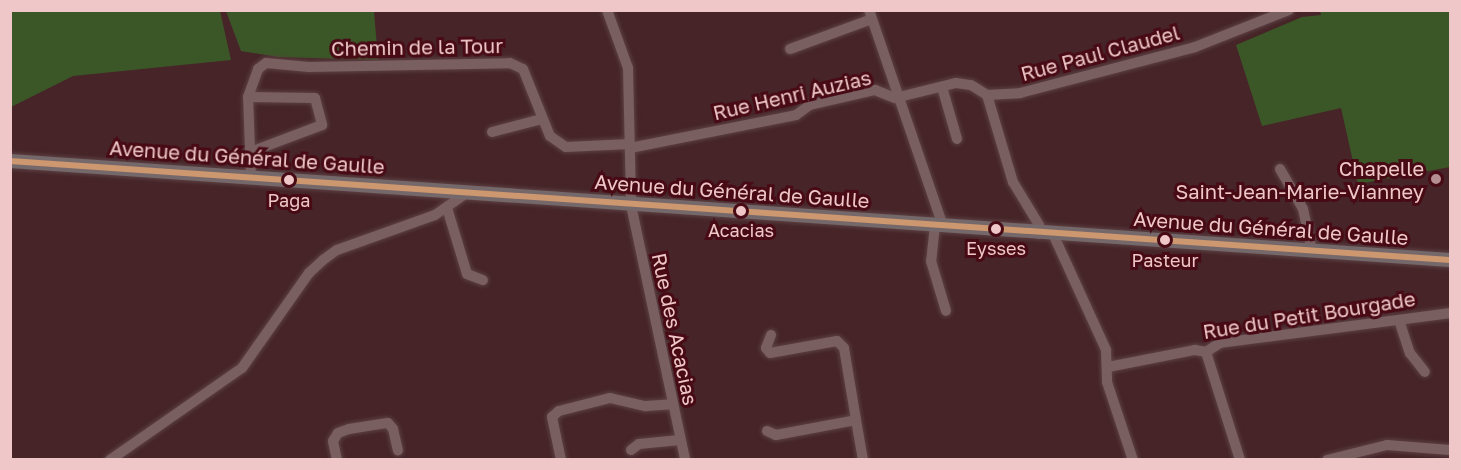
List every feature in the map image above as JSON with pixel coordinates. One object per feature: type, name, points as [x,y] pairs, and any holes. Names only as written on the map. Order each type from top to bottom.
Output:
[{"type":"main road","name":"Avenue du Général de Gaulle","points":[[10,161],[1450,260]]},
{"type":"street","name":"Rue des Acacias","points":[[608,10],[628,68],[631,205],[685,459]]},
{"type":"street","name":"Rue Paul Claudel","points":[[987,95],[1020,93],[1195,47],[1289,10]]},
{"type":"street","points":[[790,49],[871,15],[900,97],[939,226],[930,261],[946,311]]},
{"type":"street","name":"Chemin de la Tour","points":[[248,97],[258,69],[266,63],[309,66],[510,63],[523,69],[550,136],[566,147],[630,146]]},
{"type":"street","name":"Rue Henri Auzias","points":[[630,146],[796,115],[810,105],[875,90],[900,97],[942,87],[971,85],[987,95]]},
{"type":"street","points":[[942,87],[957,139]]},
{"type":"street","points":[[987,95],[1013,182],[1046,234],[1097,327],[1108,367],[1107,382],[1132,459]]},
{"type":"street","points":[[250,152],[322,125],[315,98],[248,97],[250,152],[251,177]]},
{"type":"street","points":[[492,132],[542,119]]},
{"type":"street","points":[[1280,169],[1303,209],[1312,251]]},
{"type":"street","points":[[110,459],[242,368],[309,273],[323,260],[337,250],[447,208],[468,192]]},
{"type":"street","points":[[447,208],[467,274],[483,280]]},
{"type":"street","name":"Rue du Petit Bourgade","points":[[1108,367],[1206,352],[1220,343],[1450,313]]},
{"type":"street","points":[[1399,320],[1410,353],[1425,372]]},
{"type":"street","points":[[771,335],[766,348],[770,352],[837,341],[844,348],[863,459]]},
{"type":"street","points":[[1206,352],[1240,459]]},
{"type":"street","points":[[561,459],[552,417],[559,411],[610,398],[646,406],[672,404]]},
{"type":"street","points":[[767,431],[776,435],[856,420]]},
{"type":"street","points":[[337,459],[333,441],[338,433],[387,423],[393,429],[398,450]]},
{"type":"street","points":[[631,450],[639,444],[680,440]]},
{"type":"street","points":[[1327,459],[1387,445],[1445,453]]},
{"type":"green space","points":[[11,10],[220,11],[231,60],[73,76],[11,107]]},
{"type":"green space","points":[[226,11],[374,11],[378,60],[278,57],[241,51]]},
{"type":"green space","points":[[1320,11],[1450,11],[1450,167],[1358,184],[1341,108],[1262,126],[1236,45],[1302,17],[1321,15]]},
{"type":"transit line","points":[[10,161],[1450,260]]},
{"type":"place","name":"Chapelle Saint-Jean-Marie-Vianney","points":[[1436,179]]},
{"type":"place","name":"Paga","points":[[289,180]]},
{"type":"place","name":"Acacias","points":[[741,211]]},
{"type":"place","name":"Eysses","points":[[996,229]]},
{"type":"place","name":"Pasteur","points":[[1165,240]]}]
